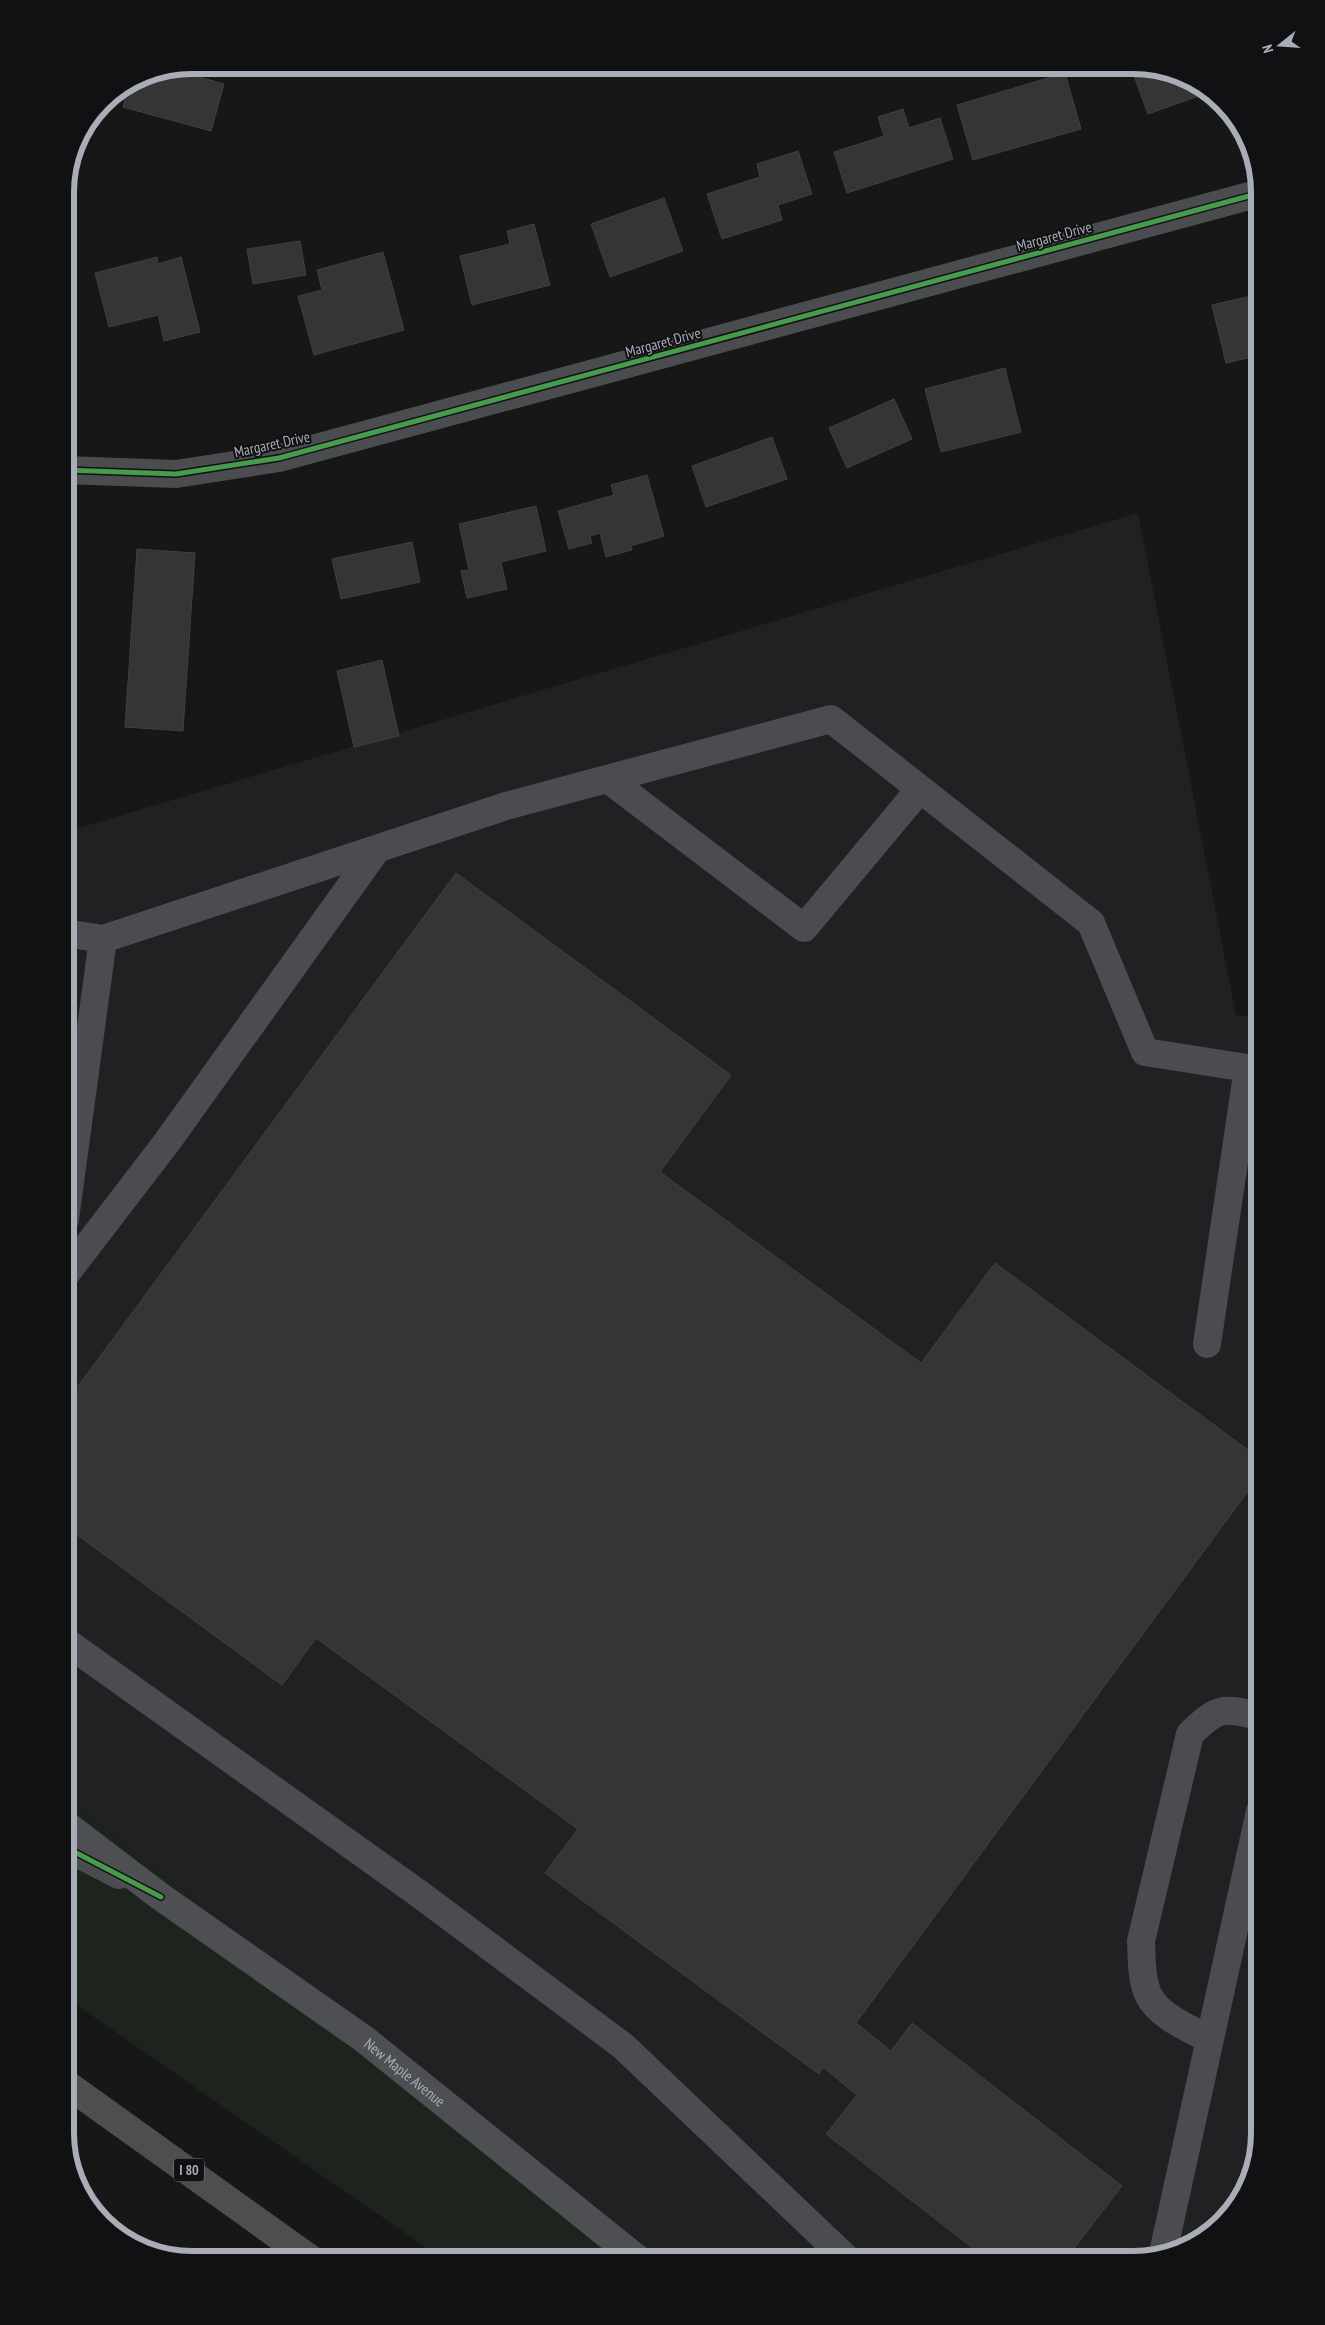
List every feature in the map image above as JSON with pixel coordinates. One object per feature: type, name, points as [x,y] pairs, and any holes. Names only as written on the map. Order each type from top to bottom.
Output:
[{"type":"highway","name":"I 80","points":[[74,2089],[299,2251]]},
{"type":"main road","name":"New Maple Avenue","points":[[74,1831],[161,1897],[364,2039],[628,2251]]},
{"type":"street","name":"Margaret Drive","points":[[74,470],[176,474],[279,458],[1251,194]]},
{"type":"street","points":[[74,935],[103,939],[506,806],[831,719],[1091,923],[1144,1052],[1251,1069]]},
{"type":"street","points":[[608,779],[804,928],[920,789]]},
{"type":"street","points":[[74,1263],[167,1142],[377,849]]},
{"type":"street","points":[[74,1153],[103,939]]},
{"type":"street","points":[[1207,1344],[1251,1087]]},
{"type":"street","points":[[74,1646],[418,1894],[623,2046],[839,2251]]},
{"type":"street","points":[[1209,2040],[1169,2018],[1149,1997],[1143,1971],[1141,1941],[1190,1734],[1209,1716],[1228,1710],[1251,1714]]},
{"type":"street","name":"New Maple Avenue","points":[[74,1852],[161,1897]]},
{"type":"street","points":[[1164,2247],[1251,1852]]},
{"type":"shaded area","points":[[1138,513],[1236,1015],[1251,1017],[1251,2134],[1247,2164],[1239,2186],[1222,2211],[1211,2222],[1186,2239],[1171,2245],[1156,2249],[1134,2251],[617,2251],[479,2123],[74,1805],[74,829]]},
{"type":"shaded area","points":[[74,1805],[479,2123],[617,2251],[431,2251],[74,2003]]},
{"type":"building","points":[[189,74],[224,84],[211,131],[123,107],[126,94],[146,83],[169,76]]},
{"type":"building","points":[[1065,74],[1081,129],[973,160],[957,105]]},
{"type":"building","points":[[1133,74],[1156,76],[1171,80],[1186,86],[1201,95],[1148,114]]},
{"type":"building","points":[[903,109],[909,128],[940,118],[953,159],[847,193],[834,152],[884,136],[878,117]]},
{"type":"building","points":[[798,151],[812,194],[778,205],[782,220],[722,239],[707,194],[760,177],[757,164]]},
{"type":"building","points":[[664,198],[683,251],[610,277],[591,224]]},
{"type":"building","points":[[534,224],[550,285],[472,305],[460,256],[510,244],[507,231]]},
{"type":"building","points":[[300,241],[306,275],[253,284],[247,249]]},
{"type":"building","points":[[383,252],[404,330],[314,355],[298,296],[322,290],[317,270]]},
{"type":"building","points":[[157,257],[158,264],[181,257],[200,332],[164,341],[158,315],[109,327],[95,273]]},
{"type":"building","points":[[1251,296],[1251,357],[1226,363],[1212,305]]},
{"type":"building","points":[[1005,368],[1021,432],[941,452],[925,389]]},
{"type":"building","points":[[894,399],[912,439],[847,468],[829,428]]},
{"type":"building","points":[[772,437],[787,479],[706,507],[692,466]]},
{"type":"building","points":[[647,475],[664,536],[631,546],[632,550],[606,557],[600,533],[590,536],[592,543],[569,549],[558,511],[614,495],[611,485]]},
{"type":"building","points":[[536,506],[546,551],[501,562],[507,589],[467,598],[461,571],[469,570],[459,524]]},
{"type":"building","points":[[412,542],[420,582],[341,599],[332,559]]},
{"type":"building","points":[[137,549],[195,553],[183,731],[125,727]]},
{"type":"building","points":[[382,660],[399,736],[354,747],[337,671]]},
{"type":"building","points":[[456,873],[731,1075],[660,1172],[921,1363],[995,1263],[1251,1452],[1251,1487],[856,2023],[891,2051],[912,2023],[1122,2186],[1072,2251],[976,2251],[826,2134],[857,2095],[823,2067],[819,2074],[545,1873],[578,1829],[316,1638],[282,1685],[74,1533],[74,1392]]},
{"type":"cycle path","points":[[74,470],[176,474],[279,458],[1251,195]]},
{"type":"cycle path","points":[[74,1852],[161,1897]]}]
